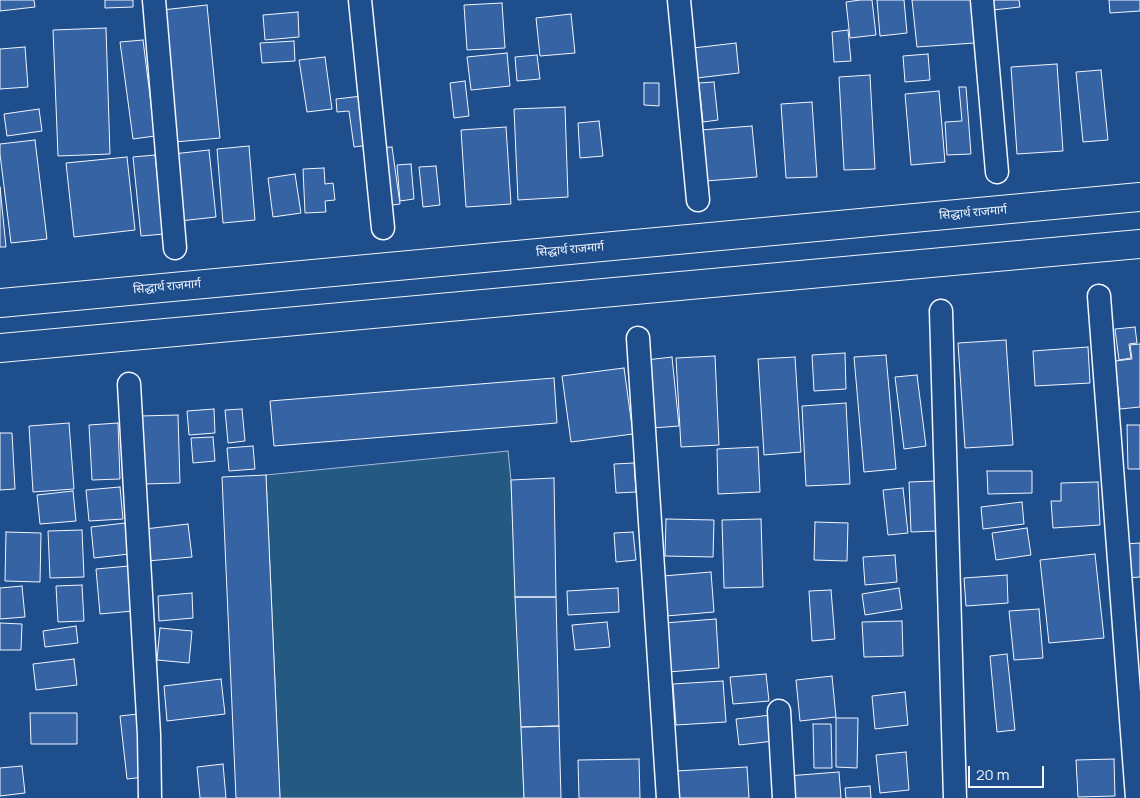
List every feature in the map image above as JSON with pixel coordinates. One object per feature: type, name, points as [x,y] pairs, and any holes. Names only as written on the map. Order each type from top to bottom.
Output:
[{"type":"highway","name":"सिद्धार्थ राजमार्ग","points":[[0,303],[1140,197]]},
{"type":"highway","points":[[0,348],[1140,244]]},
{"type":"street","points":[[154,0],[175,248]]},
{"type":"street","points":[[360,0],[383,228]]},
{"type":"street","points":[[679,0],[698,200]]},
{"type":"street","points":[[982,0],[997,172]]},
{"type":"street","points":[[1099,296],[1137,798]]},
{"type":"street","points":[[941,311],[955,798]]},
{"type":"street","points":[[638,338],[668,798]]},
{"type":"street","points":[[129,384],[149,735],[150,798]]},
{"type":"street","points":[[780,711],[784,798]]},
{"type":"shaded area","points":[[508,451],[511,480],[524,798],[280,798],[266,475]]},
{"type":"building","points":[[0,0],[34,0],[35,7],[0,11]]},
{"type":"building","points":[[105,0],[133,0],[133,7],[105,8]]},
{"type":"building","points":[[872,0],[876,35],[850,38],[846,2]]},
{"type":"building","points":[[877,0],[904,0],[907,33],[880,36]]},
{"type":"building","points":[[912,0],[971,0],[974,43],[917,47]]},
{"type":"building","points":[[992,0],[1019,0],[1020,7],[993,10]]},
{"type":"building","points":[[1109,0],[1140,0],[1140,11],[1110,13]]},
{"type":"building","points":[[502,3],[505,48],[467,50],[464,5]]},
{"type":"building","points":[[207,5],[220,138],[175,142],[162,10]]},
{"type":"building","points":[[298,12],[299,37],[265,40],[263,15]]},
{"type":"building","points":[[571,14],[575,53],[540,56],[536,18]]},
{"type":"building","points":[[106,28],[110,154],[58,156],[53,30]]},
{"type":"building","points":[[848,30],[851,61],[834,62],[832,32]]},
{"type":"building","points":[[143,40],[155,136],[133,139],[120,42]]},
{"type":"building","points":[[294,41],[295,61],[262,63],[260,43]]},
{"type":"building","points":[[736,43],[739,73],[697,78],[693,48]]},
{"type":"building","points":[[25,47],[28,87],[0,89],[0,49]]},
{"type":"building","points":[[507,53],[510,86],[471,90],[467,57]]},
{"type":"building","points":[[928,54],[930,80],[905,82],[903,56]]},
{"type":"building","points":[[537,55],[540,79],[517,81],[515,57]]},
{"type":"building","points":[[325,57],[332,109],[307,112],[299,60]]},
{"type":"building","points":[[1057,64],[1063,151],[1017,154],[1011,67]]},
{"type":"building","points":[[1101,70],[1108,140],[1083,142],[1076,72]]},
{"type":"building","points":[[870,75],[875,169],[844,170],[839,77]]},
{"type":"building","points":[[465,81],[469,116],[454,118],[450,83]]},
{"type":"building","points":[[714,82],[718,120],[703,122],[699,83]]},
{"type":"building","points":[[644,83],[659,83],[659,106],[644,105]]},
{"type":"building","points":[[959,87],[966,87],[971,154],[947,155],[945,122],[962,121]]},
{"type":"building","points":[[939,91],[945,162],[911,165],[905,94]]},
{"type":"building","points":[[362,96],[369,145],[354,147],[349,111],[337,112],[336,99]]},
{"type":"building","points":[[812,102],[817,177],[786,178],[781,104]]},
{"type":"building","points":[[565,107],[568,197],[518,200],[514,109]]},
{"type":"building","points":[[39,109],[42,131],[7,136],[4,114]]},
{"type":"building","points":[[599,121],[603,156],[580,158],[578,123]]},
{"type":"building","points":[[752,126],[757,177],[706,181],[701,130]]},
{"type":"building","points":[[506,127],[511,204],[466,207],[461,130]]},
{"type":"building","points":[[35,140],[47,239],[11,243],[0,144]]},
{"type":"building","points":[[249,146],[255,220],[223,223],[217,149]]},
{"type":"building","points":[[392,147],[400,204],[385,206],[377,148]]},
{"type":"building","points":[[209,150],[216,217],[180,221],[173,154]]},
{"type":"building","points":[[155,155],[164,234],[141,236],[133,157]]},
{"type":"building","points":[[127,157],[135,230],[74,237],[66,163]]},
{"type":"building","points":[[411,164],[414,199],[400,201],[397,165]]},
{"type":"building","points":[[436,166],[440,205],[423,207],[419,167]]},
{"type":"building","points":[[324,168],[325,184],[333,183],[335,200],[325,201],[326,212],[305,213],[303,169]]},
{"type":"building","points":[[295,174],[301,213],[273,217],[268,178]]},
{"type":"building","points":[[0,187],[6,247],[0,247]]},
{"type":"building","points":[[1135,327],[1137,343],[1129,344],[1131,358],[1119,360],[1115,329]]},
{"type":"building","points":[[1006,340],[1013,445],[965,448],[958,343]]},
{"type":"building","points":[[1140,344],[1140,407],[1120,409],[1115,361],[1132,359],[1130,345]]},
{"type":"building","points":[[1088,347],[1090,383],[1035,386],[1033,351]]},
{"type":"building","points":[[845,353],[846,389],[814,391],[812,355]]},
{"type":"building","points":[[886,355],[896,469],[864,472],[854,357]]},
{"type":"building","points":[[715,356],[719,445],[681,447],[676,358]]},
{"type":"building","points":[[672,357],[679,426],[652,428],[646,360]]},
{"type":"building","points":[[795,357],[801,452],[764,455],[758,359]]},
{"type":"building","points":[[624,368],[633,434],[571,442],[562,376]]},
{"type":"building","points":[[917,375],[926,446],[904,449],[895,377]]},
{"type":"building","points":[[554,378],[557,423],[274,446],[270,401]]},
{"type":"building","points":[[846,403],[850,484],[806,486],[802,406]]},
{"type":"building","points":[[214,409],[215,433],[189,435],[187,411]]},
{"type":"building","points":[[242,409],[245,441],[228,443],[225,410]]},
{"type":"building","points":[[178,415],[180,483],[143,484],[140,416]]},
{"type":"building","points":[[69,423],[74,489],[33,492],[29,426]]},
{"type":"building","points":[[118,423],[120,479],[92,480],[89,425]]},
{"type":"building","points":[[1127,425],[1140,425],[1140,469],[1128,469]]},
{"type":"building","points":[[0,433],[12,433],[15,489],[0,490]]},
{"type":"building","points":[[213,437],[215,461],[193,463],[191,438]]},
{"type":"building","points":[[253,446],[255,469],[229,471],[227,448]]},
{"type":"building","points":[[758,447],[760,492],[718,494],[717,449]]},
{"type":"building","points":[[634,463],[636,492],[616,493],[614,464]]},
{"type":"building","points":[[987,471],[1032,471],[1032,493],[988,494]]},
{"type":"building","points":[[266,475],[280,798],[236,798],[222,477]]},
{"type":"building","points":[[554,478],[556,597],[515,597],[511,480]]},
{"type":"building","points":[[935,481],[937,531],[911,532],[909,482]]},
{"type":"building","points":[[1098,482],[1100,525],[1053,528],[1051,501],[1061,501],[1061,483]]},
{"type":"building","points":[[120,487],[123,519],[89,521],[86,490]]},
{"type":"building","points":[[903,488],[908,533],[888,535],[883,490]]},
{"type":"building","points":[[73,491],[76,521],[40,524],[37,495]]},
{"type":"building","points":[[1022,502],[1024,524],[983,529],[981,507]]},
{"type":"building","points":[[666,519],[714,520],[713,557],[665,556]]},
{"type":"building","points":[[761,519],[763,587],[724,588],[722,520]]},
{"type":"building","points":[[815,522],[848,523],[847,561],[814,560]]},
{"type":"building","points":[[125,523],[129,554],[94,558],[91,527]]},
{"type":"building","points":[[188,524],[192,557],[148,561],[145,529]]},
{"type":"building","points":[[1027,528],[1031,555],[996,560],[992,533]]},
{"type":"building","points":[[82,530],[84,577],[50,578],[48,531]]},
{"type":"building","points":[[6,532],[41,533],[40,582],[5,581]]},
{"type":"building","points":[[633,532],[636,560],[616,562],[614,533]]},
{"type":"building","points":[[1140,543],[1140,577],[1127,578],[1125,544]]},
{"type":"building","points":[[1095,554],[1104,638],[1049,643],[1040,560]]},
{"type":"building","points":[[895,555],[897,582],[865,585],[863,557]]},
{"type":"building","points":[[129,566],[133,611],[100,614],[96,569]]},
{"type":"building","points":[[711,572],[714,612],[666,616],[663,576]]},
{"type":"building","points":[[1007,575],[1008,603],[966,606],[964,578]]},
{"type":"building","points":[[82,585],[84,621],[58,622],[56,586]]},
{"type":"building","points":[[22,586],[25,617],[0,619],[0,588]]},
{"type":"building","points":[[618,588],[619,612],[568,615],[567,591]]},
{"type":"building","points":[[899,588],[902,609],[865,615],[862,594]]},
{"type":"building","points":[[831,590],[835,639],[812,641],[809,591]]},
{"type":"building","points":[[192,593],[193,618],[159,621],[158,596]]},
{"type":"building","points":[[515,597],[556,597],[559,726],[521,727]]},
{"type":"building","points":[[1039,609],[1043,658],[1014,660],[1009,611]]},
{"type":"building","points":[[716,619],[719,668],[668,672],[664,623]]},
{"type":"building","points":[[902,621],[903,656],[864,657],[862,622]]},
{"type":"building","points":[[607,622],[610,647],[575,650],[572,625]]},
{"type":"building","points":[[0,623],[22,624],[21,650],[0,650]]},
{"type":"building","points":[[76,626],[78,643],[45,647],[43,631]]},
{"type":"building","points":[[160,628],[192,631],[189,663],[157,660]]},
{"type":"building","points":[[1007,654],[1015,730],[997,732],[990,656]]},
{"type":"building","points":[[74,659],[77,685],[36,690],[33,664]]},
{"type":"building","points":[[766,674],[769,701],[733,704],[730,677]]},
{"type":"building","points":[[832,676],[836,717],[800,721],[796,680]]},
{"type":"building","points":[[221,679],[225,714],[167,721],[164,686]]},
{"type":"building","points":[[723,681],[726,722],[676,725],[673,684]]},
{"type":"building","points":[[905,692],[908,725],[875,729],[872,696]]},
{"type":"building","points":[[30,713],[77,713],[77,744],[31,744]]},
{"type":"building","points":[[138,714],[145,777],[127,779],[120,716]]},
{"type":"building","points":[[771,715],[774,741],[739,745],[736,719]]},
{"type":"building","points":[[836,718],[858,718],[857,768],[836,767]]},
{"type":"building","points":[[813,724],[831,724],[832,768],[814,768]]},
{"type":"building","points":[[559,726],[561,798],[524,798],[521,727]]},
{"type":"building","points":[[906,752],[909,790],[880,793],[876,755]]},
{"type":"building","points":[[639,759],[640,798],[579,798],[578,760]]},
{"type":"building","points":[[1114,759],[1115,796],[1078,797],[1076,760]]},
{"type":"building","points":[[223,764],[226,798],[200,798],[197,767]]},
{"type":"building","points":[[22,766],[25,793],[0,796],[0,768]]},
{"type":"building","points":[[747,767],[749,798],[677,798],[676,771]]},
{"type":"building","points":[[839,772],[841,798],[789,798],[787,776]]},
{"type":"building","points":[[870,786],[871,798],[846,798],[845,788]]}]
